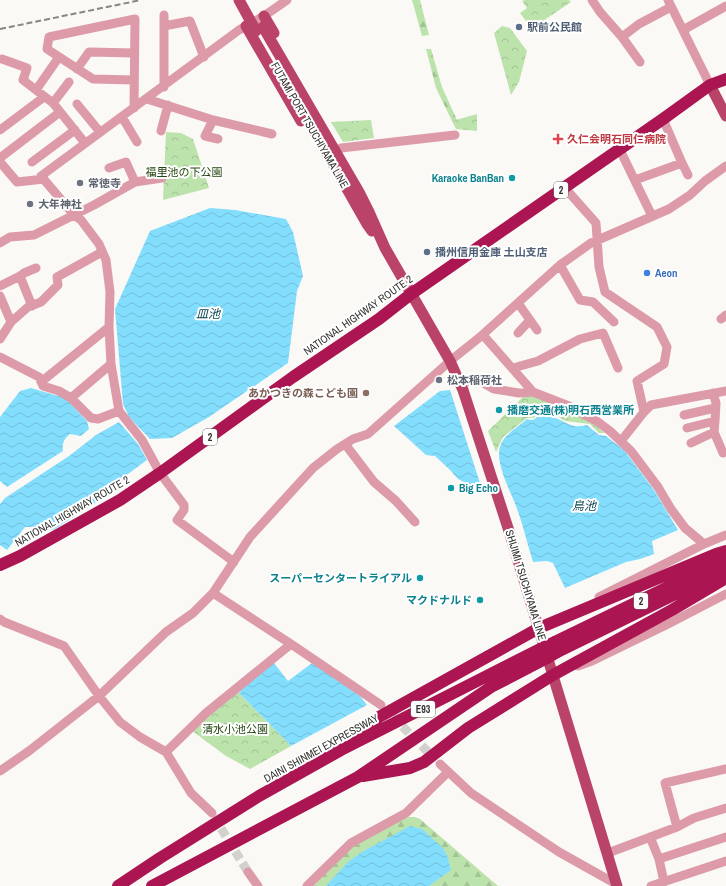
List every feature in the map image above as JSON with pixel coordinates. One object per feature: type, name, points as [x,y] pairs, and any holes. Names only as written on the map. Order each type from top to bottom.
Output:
[{"type":"highway","name":"NATIONAL HIGHWAY ROUTE 2","points":[[0,565],[20,556],[120,500],[293,377],[379,319],[411,294],[620,150],[710,85],[726,79]]},
{"type":"highway","points":[[341,750],[379,717],[539,628],[726,551]]},
{"type":"highway","name":"2","points":[[546,652],[726,559]]},
{"type":"highway","name":"2","points":[[546,652],[726,569]]},
{"type":"highway","points":[[358,777],[410,768],[424,762],[468,728],[553,676],[672,610],[726,578]]},
{"type":"highway","name":"DAINI SHINMEI EXPRESSWAY","points":[[118,886],[259,796],[341,750],[546,652]]},
{"type":"highway","name":"E93","points":[[152,886],[358,777],[491,687],[546,652]]},
{"type":"main road","name":"FUTAMI PORT TSUCHIYAMA LINE","points":[[239,0],[260,29],[369,212],[385,248],[411,294]]},
{"type":"main road","name":"FUTAMI PORT TSUCHIYAMA LINE","points":[[247,0],[260,29],[367,224],[385,248]]},
{"type":"main road","points":[[264,16],[365,192],[369,212]]},
{"type":"main road","points":[[246,26],[343,194],[367,224]]},
{"type":"main road","points":[[710,85],[726,116]]},
{"type":"main road","name":"SHIJIMI TSUCHIYAMA LINE","points":[[411,294],[450,361],[460,383],[507,524],[617,885]]},
{"type":"street","points":[[234,562],[177,520],[184,510],[184,505],[160,473],[142,440],[118,411],[111,364],[109,327],[110,292],[106,260],[99,244],[81,220],[74,215],[41,176],[246,26],[287,0]]},
{"type":"street","points":[[592,0],[640,62]]},
{"type":"street","points":[[622,37],[670,4],[710,85]]},
{"type":"street","points":[[683,30],[726,6]]},
{"type":"street","points":[[164,15],[164,87]]},
{"type":"street","points":[[134,80],[93,80],[47,49],[50,37],[134,19],[134,53],[134,80],[134,108]]},
{"type":"street","points":[[164,26],[190,21],[204,57]]},
{"type":"street","points":[[77,69],[89,52],[134,53]]},
{"type":"street","points":[[36,90],[59,57]]},
{"type":"street","points":[[2,59],[27,68],[23,80],[52,103],[85,143]]},
{"type":"street","points":[[52,103],[69,82]]},
{"type":"street","points":[[0,130],[44,97]]},
{"type":"street","points":[[147,99],[213,120],[272,134]]},
{"type":"street","points":[[77,104],[100,132]]},
{"type":"street","points":[[161,131],[168,106]]},
{"type":"street","points":[[0,158],[60,112]]},
{"type":"street","points":[[121,117],[137,142]]},
{"type":"street","points":[[663,119],[688,175]]},
{"type":"street","points":[[213,120],[205,136],[218,139]]},
{"type":"street","points":[[32,162],[75,130]]},
{"type":"street","points":[[341,148],[455,134]]},
{"type":"street","points":[[620,150],[652,216]]},
{"type":"street","points":[[0,162],[17,182],[44,179]]},
{"type":"street","points":[[109,168],[126,162],[135,182]]},
{"type":"street","points":[[635,180],[682,163]]},
{"type":"street","points":[[0,771],[29,751],[99,696],[166,632],[193,613],[213,593],[250,537],[313,468],[353,439],[368,434],[450,361],[483,335],[560,265],[591,243],[669,209],[690,195],[705,181],[726,166]]},
{"type":"street","points":[[0,243],[10,237],[34,234],[74,215],[135,182],[162,178]]},
{"type":"street","points":[[565,188],[596,223],[599,267],[605,292],[657,327],[667,347],[664,364],[637,381],[644,412]]},
{"type":"street","points":[[0,339],[11,322],[32,306],[40,302],[58,285],[57,277],[102,252]]},
{"type":"street","points":[[560,265],[580,300],[593,302],[614,322]]},
{"type":"street","points":[[0,286],[36,268]]},
{"type":"street","points":[[20,276],[32,306]]},
{"type":"street","points":[[0,296],[11,322]]},
{"type":"street","points":[[518,303],[537,330]]},
{"type":"street","points":[[518,333],[530,320]]},
{"type":"street","points":[[41,382],[109,327]]},
{"type":"street","points":[[513,368],[538,361],[580,339],[603,333],[618,368]]},
{"type":"street","points":[[483,335],[534,392]]},
{"type":"street","points":[[0,357],[40,377],[43,386],[60,391],[71,398],[91,418],[98,419],[118,411]]},
{"type":"street","points":[[71,398],[111,364]]},
{"type":"street","points":[[460,383],[478,380],[494,389],[519,393],[534,392],[569,406],[598,422],[632,451],[658,486],[671,509],[685,528],[704,544]]},
{"type":"street","points":[[621,441],[651,405],[726,391]]},
{"type":"street","points":[[713,393],[716,403],[714,432],[723,454]]},
{"type":"street","points":[[684,415],[715,408]]},
{"type":"street","points":[[687,428],[715,421]]},
{"type":"street","points":[[691,443],[714,432]]},
{"type":"street","points":[[346,444],[374,482],[396,501],[415,522]]},
{"type":"street","points":[[539,628],[704,544],[726,535]]},
{"type":"street","points":[[213,593],[381,705]]},
{"type":"street","points":[[553,676],[592,661],[726,594]]},
{"type":"street","points":[[0,619],[4,622],[64,646],[99,696],[120,722],[140,737],[166,752],[191,793],[212,814]]},
{"type":"street","points":[[166,752],[206,713],[291,644]]},
{"type":"street","points":[[440,764],[471,793],[559,852],[617,885]]},
{"type":"street","points":[[677,827],[665,783],[726,769]]},
{"type":"street","points":[[307,886],[351,843],[406,813],[448,772]]},
{"type":"street","points":[[608,853],[677,827],[694,818],[726,808]]},
{"type":"street","points":[[650,837],[659,859],[664,882]]},
{"type":"street","points":[[659,859],[726,837]]},
{"type":"street","points":[[651,886],[726,862]]},
{"type":"street","points":[[248,872],[258,886]]},
{"type":"green space","points":[[412,0],[420,0],[429,35],[422,36]]},
{"type":"green space","points":[[569,0],[571,2],[540,23],[535,33],[520,13],[527,8],[522,1]]},
{"type":"green space","points":[[502,26],[510,28],[527,51],[519,82],[511,95],[494,33]]},
{"type":"green space","points":[[426,49],[431,49],[442,87],[457,120],[452,121],[436,88]]},
{"type":"green space","points":[[477,114],[477,131],[456,129],[452,121]]},
{"type":"green space","points":[[371,120],[374,138],[343,142],[331,122]]},
{"type":"green space","name":"福里池の下公園","points":[[166,132],[181,133],[193,139],[209,188],[163,200]]},
{"type":"green space","points":[[533,394],[584,417],[605,433],[599,433],[590,424],[565,421],[559,417],[545,414],[536,415],[534,418],[527,418],[503,437],[496,452],[488,431],[524,396]]},
{"type":"green space","name":"清水小池公園","points":[[239,689],[241,691],[239,693],[291,746],[250,769],[226,756],[191,730]]},
{"type":"green space","points":[[409,817],[420,819],[498,886],[314,886],[346,851],[396,821]]},
{"type":"water","name":"皿池","points":[[210,208],[235,210],[286,219],[293,232],[303,276],[297,291],[288,363],[209,417],[172,438],[150,439],[129,417],[123,404],[115,309],[150,231]]},
{"type":"water","points":[[31,388],[65,398],[87,421],[89,429],[81,436],[70,434],[64,441],[63,451],[7,487],[0,481],[0,417],[20,391]]},
{"type":"water","points":[[450,390],[480,483],[480,486],[476,488],[458,479],[435,456],[426,455],[394,426],[440,391]]},
{"type":"water","name":"鳥池","points":[[545,416],[556,418],[572,425],[587,425],[599,435],[606,436],[624,450],[654,490],[678,530],[652,541],[654,554],[626,562],[565,588],[553,563],[547,561],[533,562],[518,513],[501,468],[499,453],[504,439],[527,419],[533,420],[537,417]]},
{"type":"water","points":[[119,422],[138,444],[147,460],[109,488],[94,504],[53,530],[38,527],[25,527],[7,550],[0,545],[0,504],[5,498],[69,456],[96,435]]},
{"type":"water","points":[[274,663],[288,681],[312,663],[360,696],[367,705],[291,746],[239,693],[241,691],[239,689]]},
{"type":"water","points":[[410,826],[422,829],[443,848],[447,855],[451,870],[429,886],[326,886],[349,861],[362,852]]},
{"type":"tunnel","points":[[393,717],[435,759]]},
{"type":"tunnel","points":[[214,817],[248,872]]},
{"type":"railway","points":[[0,29],[141,0]]},
{"type":"place","name":"駅前公民館","points":[[519,27]]},
{"type":"place","name":"久仁会明石同仁病院","points":[[558,139]]},
{"type":"place","name":"Karaoke BanBan","points":[[512,178]]},
{"type":"place","name":"常徳寺","points":[[80,183]]},
{"type":"place","name":"大年神社","points":[[30,204]]},
{"type":"place","name":"播州信用金庫 土山支店","points":[[427,252]]},
{"type":"place","name":"Aeon","points":[[647,273]]},
{"type":"place","name":"松本稲荷社","points":[[439,380]]},
{"type":"place","name":"あかつきの森こども園","points":[[366,393]]},
{"type":"place","name":"播磨交通(株)明石西営業所","points":[[499,410]]},
{"type":"place","name":"Big Echo","points":[[451,488]]},
{"type":"place","name":"スーパーセンタートライアル","points":[[420,578]]},
{"type":"place","name":"マクドナルド","points":[[480,600]]}]
